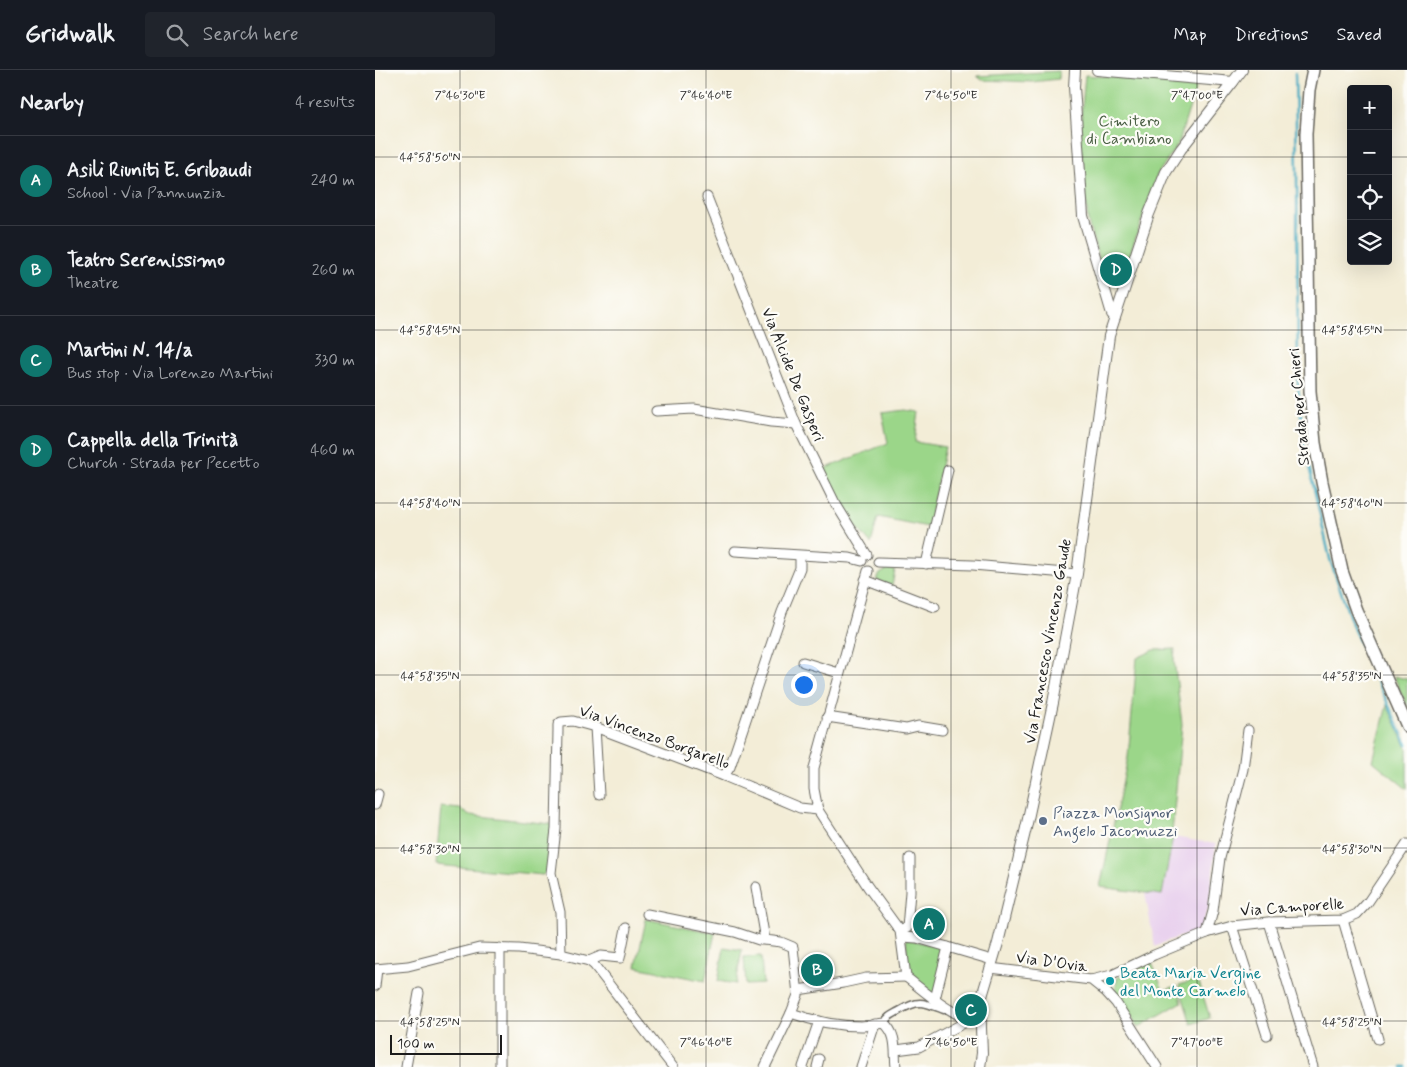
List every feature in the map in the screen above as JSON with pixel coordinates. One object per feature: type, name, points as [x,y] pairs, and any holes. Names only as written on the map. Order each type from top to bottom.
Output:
[{"type":"main road","name":"Strada per Chieri","points":[[1313,70],[1309,90],[1306,134],[1310,392],[1315,443],[1321,482],[1342,571],[1356,610],[1407,726]]},
{"type":"street","points":[[1075,70],[1074,87],[1083,216],[1112,314],[1115,317]]},
{"type":"street","points":[[1097,70],[1233,82]]},
{"type":"street","name":"Via Francesco Vincenzo Gaude","points":[[980,1067],[982,1053],[979,1003],[1005,914],[1038,776],[1077,574],[1109,336],[1149,214],[1167,172],[1186,142],[1242,70]]},
{"type":"street","name":"Via Alcide De Gasperi","points":[[707,197],[796,424],[865,558]]},
{"type":"street","points":[[656,411],[694,409],[771,422],[796,424]]},
{"type":"street","points":[[926,564],[948,470]]},
{"type":"street","points":[[735,551],[800,556],[875,557],[878,562],[876,569],[868,571],[863,568],[865,558]]},
{"type":"street","points":[[724,776],[729,767],[800,568],[800,556]]},
{"type":"street","points":[[878,562],[973,566],[1077,574]]},
{"type":"street","points":[[868,571],[814,768],[814,789],[818,810],[901,934],[906,977]]},
{"type":"street","points":[[865,580],[935,607]]},
{"type":"street","points":[[803,662],[839,673]]},
{"type":"street","points":[[827,717],[906,729],[918,726],[941,730]]},
{"type":"street","name":"Via Vincenzo Borgarello","points":[[561,954],[560,912],[551,873],[557,820],[558,725],[561,722],[565,721],[595,727],[724,776],[800,808],[818,810]]},
{"type":"street","points":[[595,727],[599,794]]},
{"type":"street","points":[[1207,933],[1213,911],[1220,858],[1243,769],[1249,730]]},
{"type":"street","points":[[375,805],[379,794]]},
{"type":"street","name":"Via Camporelle","points":[[1091,980],[1112,975],[1207,933],[1231,926],[1269,922],[1343,920],[1357,914],[1368,902],[1407,844]]},
{"type":"street","points":[[901,934],[907,928],[910,858]]},
{"type":"street","points":[[757,887],[765,940]]},
{"type":"street","points":[[647,914],[735,932],[759,940],[781,942],[793,947],[799,990],[791,1013],[765,1067]]},
{"type":"street","points":[[1343,920],[1378,1039]]},
{"type":"street","points":[[1269,922],[1313,1067]]},
{"type":"street","name":"Via Camporelle","points":[[1231,926],[1267,1035]]},
{"type":"street","points":[[589,962],[601,956],[620,958],[626,928]]},
{"type":"street","name":"Via D'Ovia","points":[[901,934],[948,947],[991,964],[1091,980],[1106,992],[1116,1004],[1157,1067]]},
{"type":"street","points":[[935,999],[948,947]]},
{"type":"street","points":[[375,986],[376,969],[408,966],[479,948],[500,948],[561,954],[594,965],[673,1067]]},
{"type":"street","points":[[499,1067],[500,948]]},
{"type":"street","points":[[799,990],[866,978],[906,977],[950,1010],[966,1020],[981,1024]]},
{"type":"street","points":[[407,1067],[419,994]]},
{"type":"street","points":[[861,1067],[880,1024],[888,1017],[916,1002],[928,1003],[950,1010]]},
{"type":"street","points":[[791,1013],[843,1025],[863,1026],[880,1024],[890,1028],[896,1050],[896,1067]]},
{"type":"street","points":[[896,1050],[919,1047],[966,1020]]},
{"type":"street","points":[[803,1067],[819,1021]]},
{"type":"shaded area","points":[[1173,837],[1216,844],[1209,907],[1199,931],[1167,941],[1155,947],[1145,893],[1162,894]]},
{"type":"green space","points":[[1059,71],[1059,79],[1032,82],[982,80],[977,76]]},
{"type":"green space","name":"Cimitero di Cambiano","points":[[1085,75],[1197,84],[1178,144],[1157,175],[1122,278],[1103,274],[1088,222],[1080,129]]},
{"type":"green space","points":[[906,410],[919,412],[915,442],[945,447],[928,527],[878,517],[871,544],[848,517],[822,470],[888,443],[882,413]]},
{"type":"green space","points":[[888,569],[895,570],[892,586],[876,580],[880,574]]},
{"type":"green space","points":[[1175,649],[1174,660],[1182,724],[1173,837],[1162,895],[1100,887],[1128,757],[1137,658],[1154,650]]},
{"type":"green space","points":[[1394,676],[1407,679],[1407,707]]},
{"type":"green space","points":[[1387,705],[1407,748],[1407,789],[1373,761]]},
{"type":"green space","points":[[441,807],[460,809],[470,815],[551,824],[553,827],[549,869],[543,875],[436,865]]},
{"type":"green space","points":[[646,919],[715,933],[705,981],[636,967]]},
{"type":"green space","points":[[906,939],[947,948],[935,996],[909,976]]},
{"type":"green space","points":[[724,947],[742,950],[736,984],[718,981]]},
{"type":"green space","points":[[761,956],[763,984],[746,985],[744,957]]},
{"type":"green space","points":[[1152,963],[1163,990],[1177,986],[1182,1002],[1139,1027],[1115,993],[1117,978]]},
{"type":"green space","points":[[1198,979],[1210,1018],[1191,1024],[1179,985]]},
{"type":"waterway","points":[[1295,73],[1298,385],[1304,444],[1330,559],[1354,630],[1407,745]]},
{"type":"place","name":"Cappella della Trinità","points":[[1116,270]]},
{"type":"place","name":"Piazza Monsignor Angelo Jacomuzzi","points":[[1043,821]]},
{"type":"place","name":"Asili Riuniti E. Gribaudi","points":[[929,924]]},
{"type":"place","name":"Teatro Serenissimo","points":[[817,970]]},
{"type":"place","name":"Beata Maria Vergine del Monte Carmelo","points":[[1110,981]]},
{"type":"place","name":"Martini N. 14/a","points":[[971,1010]]}]
